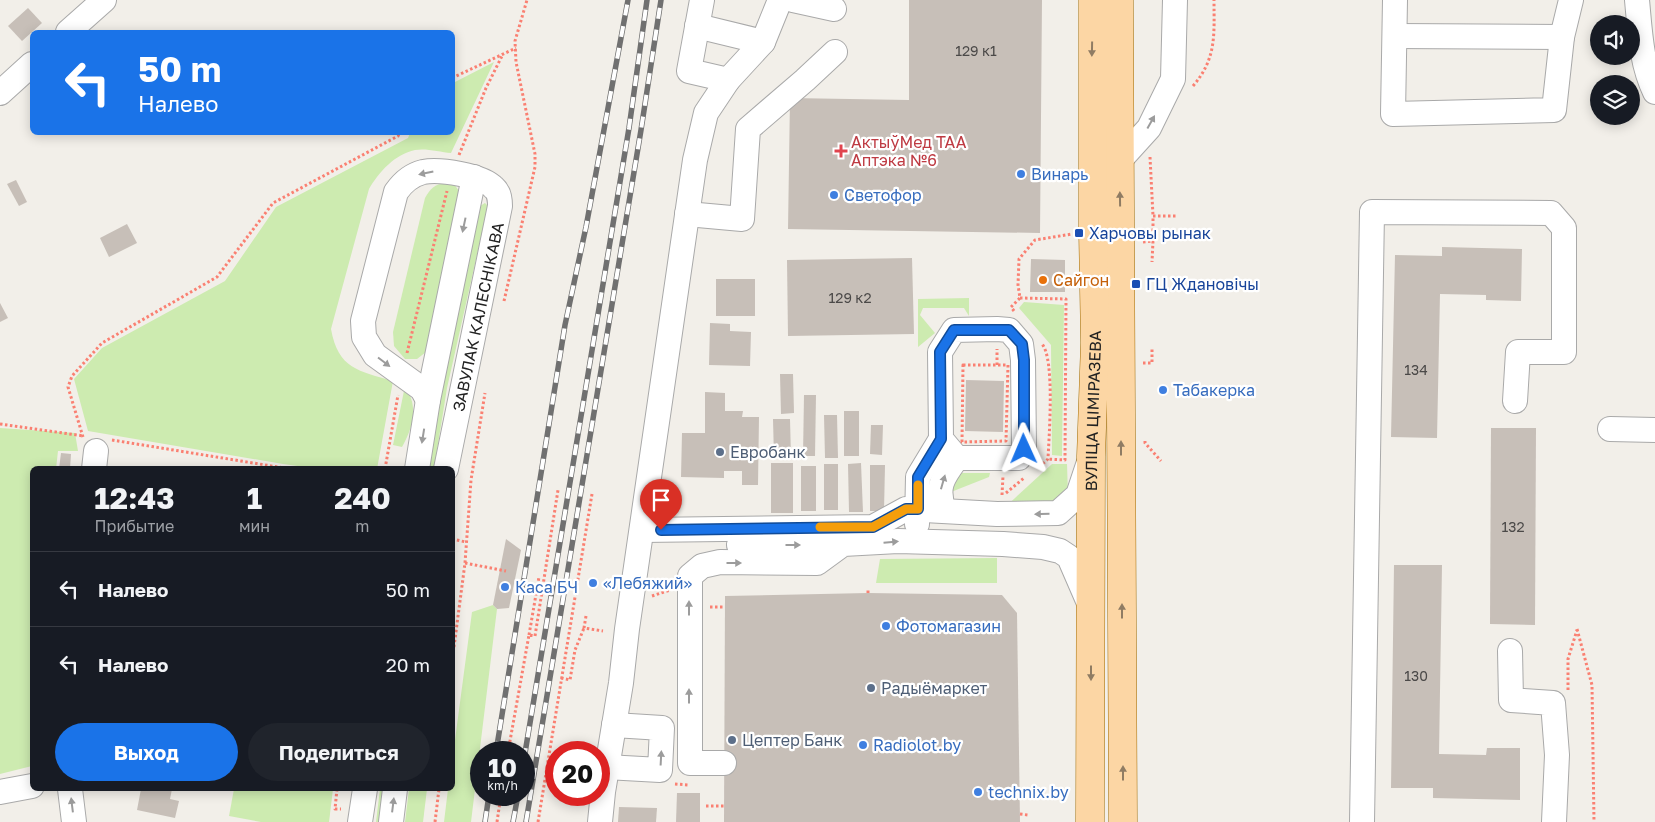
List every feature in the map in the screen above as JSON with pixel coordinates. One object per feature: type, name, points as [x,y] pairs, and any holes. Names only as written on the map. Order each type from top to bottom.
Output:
[{"type":"main road","name":"ВУЛІЦА ЦІМІРАЗЕВА","points":[[1090,822],[1091,456],[1095,343],[1093,0]]},
{"type":"main road","name":"ВУЛІЦА ЦІМІРАЗЕВА","points":[[1119,0],[1123,822]]},
{"type":"street","points":[[70,30],[104,0]]},
{"type":"street","points":[[702,0],[689,71],[728,80]]},
{"type":"street","points":[[610,746],[695,160],[706,112],[728,80],[763,42],[780,0]]},
{"type":"street","points":[[793,0],[834,9]]},
{"type":"street","points":[[1120,160],[1149,128],[1172,79],[1174,0]]},
{"type":"street","points":[[1395,0],[1393,114],[1554,110],[1562,38],[1571,0]]},
{"type":"street","points":[[1638,0],[1641,43],[1653,78]]},
{"type":"street","points":[[697,26],[763,42]]},
{"type":"street","points":[[1395,36],[1562,38]]},
{"type":"street","points":[[688,214],[742,219],[748,129],[805,80],[834,52]]},
{"type":"street","points":[[0,94],[30,66]]},
{"type":"street","name":"ЗАВУЛАК КАЛЕСНІКАВА","points":[[428,400],[422,389],[375,355],[364,337],[363,320],[393,199],[402,183],[410,178],[423,172],[440,170],[463,175],[494,187],[500,198],[500,206],[447,466]]},
{"type":"street","name":"ЗАВУЛАК КАЛЕСНІКАВА","points":[[417,466],[463,175]]},
{"type":"street","points":[[1362,822],[1372,212],[1551,213],[1564,228],[1564,352],[1518,352],[1515,401]]},
{"type":"street","points":[[916,542],[918,477],[941,439],[940,352],[954,330],[1009,330],[1022,344],[1024,360],[1024,449],[1019,458],[957,458],[941,439]]},
{"type":"street","points":[[1610,429],[1655,430]]},
{"type":"street","points":[[641,538],[873,527],[906,509],[997,514],[1058,514],[1078,495],[1091,456]]},
{"type":"street","points":[[944,510],[940,498],[943,478],[957,458]]},
{"type":"street","points":[[641,538],[843,544],[898,541],[1043,547],[1060,551],[1069,557],[1091,607]]},
{"type":"street","points":[[724,763],[690,763],[690,576],[702,566],[720,562],[817,563],[843,544]]},
{"type":"street","points":[[1510,651],[1511,700],[1553,703],[1557,754],[1554,822]]},
{"type":"street","points":[[610,767],[660,770],[662,728],[614,726]]},
{"type":"street","points":[[0,792],[30,786]]},
{"type":"street","points":[[70,791],[74,822]]},
{"type":"street","points":[[360,822],[365,791]]},
{"type":"street","points":[[391,822],[395,791]]},
{"type":"street","points":[[600,822],[602,806]]},
{"type":"path","points":[[502,308],[536,167],[516,62],[515,41],[528,0]]},
{"type":"path","points":[[455,77],[516,48]]},
{"type":"path","points":[[386,466],[402,374],[463,175],[486,88],[503,54]]},
{"type":"path","points":[[95,450],[68,387],[72,376],[102,343],[217,277],[273,203],[398,135]]},
{"type":"path","points":[[1152,262],[1153,216],[1176,216]]},
{"type":"path","points":[[1135,242],[1153,241]]},
{"type":"path","points":[[1020,298],[1066,299],[1065,460],[1048,459]]},
{"type":"path","points":[[1135,363],[1152,363],[1152,348]]},
{"type":"path","points":[[1144,363],[1144,372]]},
{"type":"path","points":[[963,365],[1008,366],[1006,441],[962,442],[963,365]]},
{"type":"path","points":[[455,639],[465,563],[471,480],[486,385]]},
{"type":"path","points":[[0,424],[95,450],[262,466]]},
{"type":"path","points":[[1145,434],[1145,443],[1161,461]]},
{"type":"path","points":[[528,635],[535,636],[558,490]]},
{"type":"path","points":[[538,822],[592,494]]},
{"type":"path","points":[[455,540],[466,542]]},
{"type":"path","points":[[465,563],[506,571]]},
{"type":"path","points":[[510,741],[539,577]]},
{"type":"path","points":[[650,604],[651,596],[678,587]]},
{"type":"path","points":[[868,588],[868,593]]},
{"type":"path","points":[[707,607],[725,607]]},
{"type":"path","points":[[562,678],[570,680],[575,650],[584,628],[586,616]]},
{"type":"path","points":[[584,628],[603,631]]},
{"type":"path","points":[[1577,629],[1592,685],[1594,822]]},
{"type":"path","points":[[335,809],[337,791]]},
{"type":"path","points":[[435,822],[439,791]]},
{"type":"path","points":[[497,822],[499,806]]},
{"type":"path","points":[[706,806],[724,806]]},
{"type":"path","points":[[1020,814],[1028,815]]},
{"type":"green space","points":[[494,62],[451,153],[424,149],[401,155],[388,165],[369,189],[331,329],[339,353],[352,366],[360,371],[393,381],[378,466],[297,466],[88,431],[74,379],[102,348],[225,281],[276,207],[408,138],[409,135],[455,135],[455,82]]},
{"type":"green space","points":[[438,184],[454,184],[459,191],[426,352],[417,359],[405,359],[394,346],[393,332],[425,198]]},
{"type":"green space","points":[[485,203],[488,206],[447,388],[434,466],[427,466],[440,381],[480,206]]},
{"type":"green space","points":[[969,298],[969,316],[964,308],[923,308],[920,315],[935,333],[918,347],[918,299]]},
{"type":"green space","points":[[1024,302],[1064,305],[1062,456],[1052,455],[1051,345],[1019,308]]},
{"type":"green space","points":[[405,386],[412,402],[413,417],[402,447],[393,445]]},
{"type":"green space","points":[[0,428],[75,433],[78,451],[58,451],[56,466],[30,466],[30,766],[0,774]]},
{"type":"green space","points":[[1052,464],[1067,464],[1068,495],[1063,503],[1004,508]]},
{"type":"green space","points":[[962,473],[990,473],[989,477],[951,492],[956,478]]},
{"type":"green space","points":[[997,558],[997,583],[876,583],[880,559]]},
{"type":"green space","points":[[493,605],[497,609],[481,741],[470,741],[470,806],[473,806],[471,822],[444,822],[448,791],[455,791],[455,740],[472,612]]},
{"type":"green space","points":[[234,791],[333,791],[329,822],[261,822],[229,816]]},
{"type":"green space","points":[[380,791],[385,791],[381,822],[376,822]]},
{"type":"green space","points":[[409,791],[427,791],[423,822],[405,822]]},
{"type":"building","points":[[909,0],[1042,0],[1040,233],[788,229],[790,98],[909,100]]},
{"type":"building","points":[[28,8],[42,23],[34,30],[30,30],[30,34],[22,41],[8,26]]},
{"type":"building","points":[[16,180],[27,202],[19,206],[7,184]]},
{"type":"building","points":[[127,224],[137,243],[109,257],[100,238]]},
{"type":"building","points":[[1442,247],[1522,249],[1521,301],[1486,300],[1486,295],[1440,294],[1437,438],[1391,437],[1395,255],[1442,256]]},
{"type":"building","points":[[912,258],[914,334],[788,336],[787,260]]},
{"type":"building","points":[[1031,259],[1065,260],[1065,292],[1030,292]]},
{"type":"building","points":[[716,279],[755,279],[755,316],[716,316]]},
{"type":"building","points":[[0,303],[8,318],[0,322]]},
{"type":"building","points":[[710,323],[730,324],[730,331],[751,332],[750,366],[709,365]]},
{"type":"building","points":[[780,374],[793,374],[794,413],[781,414]]},
{"type":"building","points":[[966,380],[1004,381],[1003,432],[965,431]]},
{"type":"building","name":"Евробанк","points":[[705,392],[725,393],[725,411],[743,411],[742,417],[759,417],[758,485],[742,485],[742,471],[724,471],[724,478],[681,477],[682,433],[705,433]]},
{"type":"building","points":[[804,395],[816,395],[815,456],[803,456]]},
{"type":"building","points":[[844,411],[859,411],[859,456],[844,456]]},
{"type":"building","points":[[824,415],[837,415],[838,458],[825,458]]},
{"type":"building","points":[[773,419],[790,419],[791,458],[774,458]]},
{"type":"building","points":[[871,425],[883,425],[882,455],[870,454]]},
{"type":"building","points":[[1491,428],[1536,428],[1535,625],[1490,624]]},
{"type":"building","points":[[61,453],[71,454],[70,466],[59,466]]},
{"type":"building","points":[[771,463],[793,463],[793,513],[771,513]]},
{"type":"building","points":[[861,463],[863,512],[849,512],[848,464]]},
{"type":"building","points":[[824,464],[838,464],[838,510],[824,510]]},
{"type":"building","points":[[870,465],[885,465],[884,511],[870,511]]},
{"type":"building","points":[[801,466],[816,466],[816,511],[801,511]]},
{"type":"building","name":"Каса БЧ","points":[[506,539],[521,550],[509,608],[497,609],[493,605]]},
{"type":"building","points":[[1394,565],[1442,565],[1439,754],[1486,755],[1487,748],[1520,748],[1520,800],[1433,798],[1433,788],[1391,788]]},
{"type":"building","name":"Радыёмаркет","points":[[868,593],[1002,595],[1017,613],[1020,822],[724,822],[725,596]]},
{"type":"building","points":[[141,791],[172,791],[170,799],[179,801],[175,818],[137,810]]},
{"type":"building","points":[[677,793],[700,793],[700,822],[676,822]]},
{"type":"building","points":[[619,807],[657,808],[656,822],[618,822]]},
{"type":"railway","points":[[498,741],[565,325],[586,227],[628,0]]},
{"type":"railway","points":[[527,741],[629,128],[647,0]]},
{"type":"railway","points":[[526,822],[661,0]]},
{"type":"railway","points":[[485,822],[487,806]]},
{"type":"railway","points":[[513,822],[516,806]]},
{"type":"slow traffic","points":[[820,527],[873,527],[906,509],[918,509],[918,485]]},
{"type":"place","name":"АктыўМед ТАА Аптэка №6","points":[[841,151]]},
{"type":"place","name":"Винарь","points":[[1021,174]]},
{"type":"place","name":"Светофор","points":[[834,195]]},
{"type":"place","name":"Харчовы рынак","points":[[1079,233]]},
{"type":"place","name":"Сайгон","points":[[1043,280]]},
{"type":"place","name":"ГЦ Ждановічы","points":[[1136,284]]},
{"type":"place","name":"Табакерка","points":[[1163,390]]},
{"type":"place","name":"Евробанк","points":[[720,452]]},
{"type":"place","name":"«Лебяжий»","points":[[593,583]]},
{"type":"place","name":"Каса БЧ","points":[[505,587]]},
{"type":"place","name":"Фотомагазин","points":[[886,626]]},
{"type":"place","name":"Радыёмаркет","points":[[871,688]]},
{"type":"place","name":"Цептер Банк","points":[[732,740]]},
{"type":"place","name":"Radiolot.by","points":[[863,745]]},
{"type":"place","name":"technix.by","points":[[978,792]]},
{"type":"route","points":[[661,530],[873,527],[906,509],[918,509],[918,477],[941,439],[940,352],[954,330],[1009,330],[1022,344],[1024,360],[1024,449]]}]
